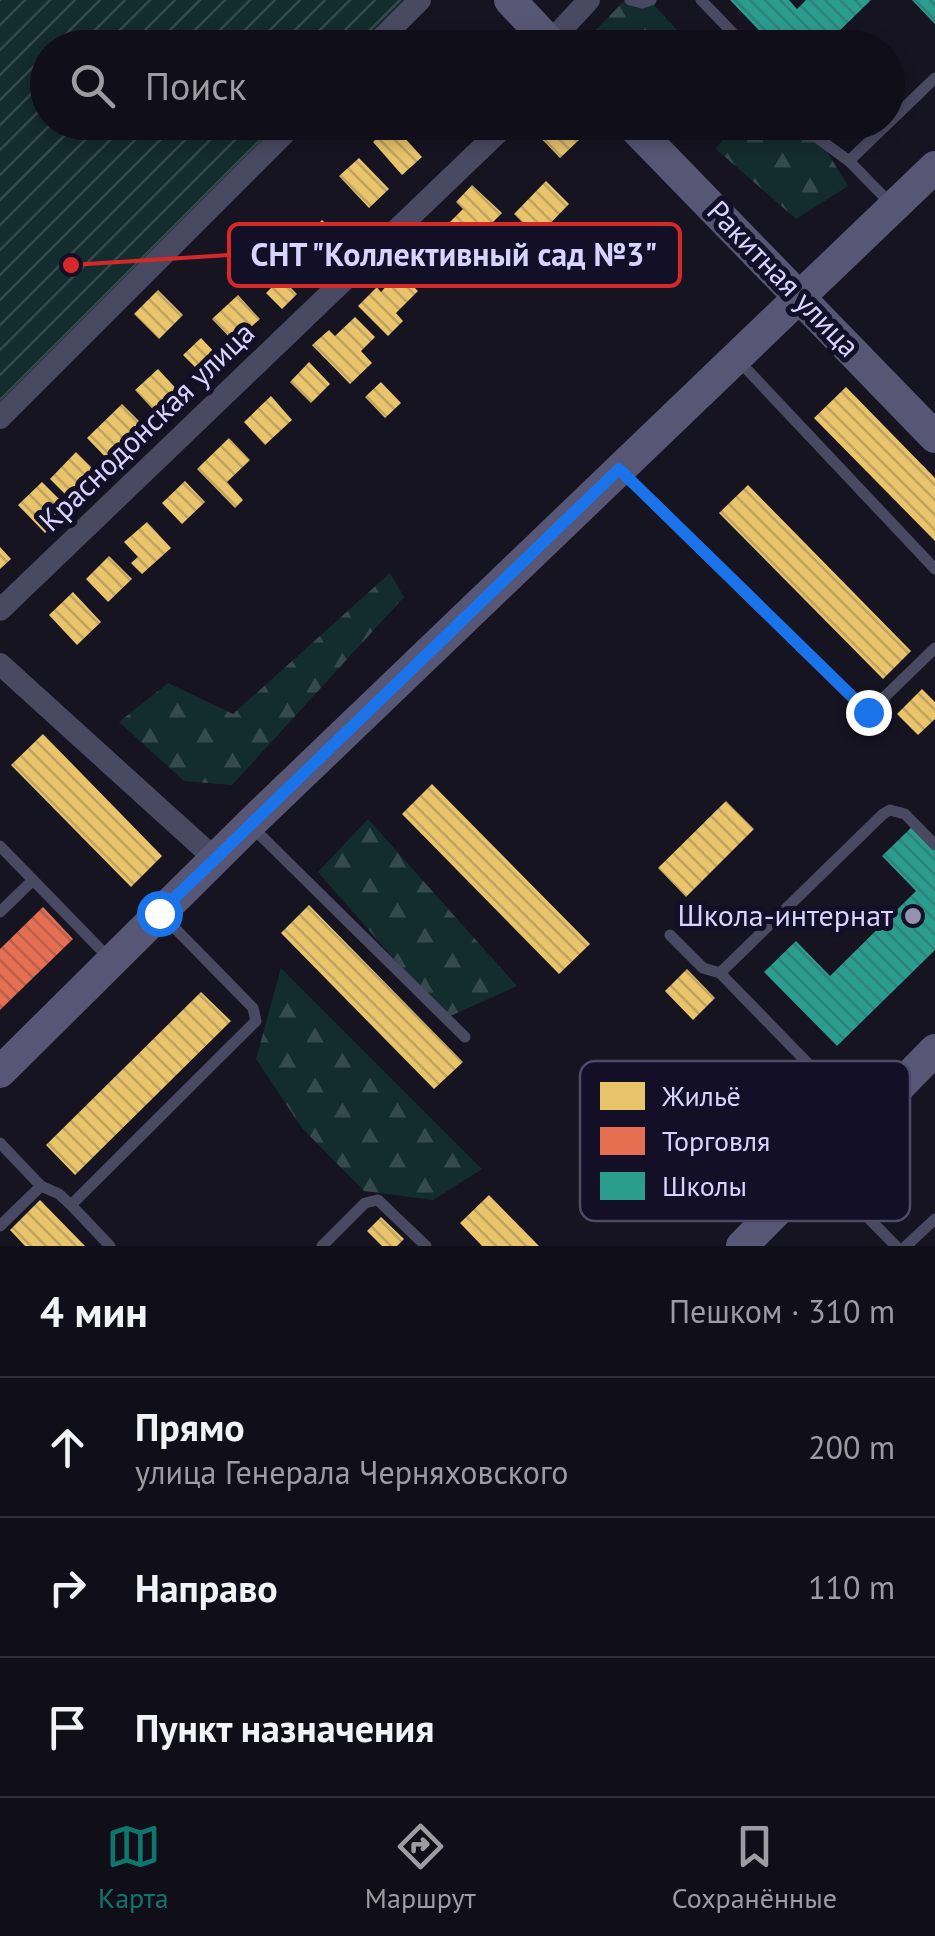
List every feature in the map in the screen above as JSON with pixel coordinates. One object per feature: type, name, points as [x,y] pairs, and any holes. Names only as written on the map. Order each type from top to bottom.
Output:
[{"type":"street","points":[[390,30],[420,0]]},
{"type":"street","points":[[510,0],[538,30]]},
{"type":"street","points":[[564,30],[589,0]]},
{"type":"street","points":[[0,418],[278,140]]},
{"type":"street","name":"Краснодонская улица","points":[[0,610],[490,140]]},
{"type":"street","name":"Ракитная улица","points":[[647,140],[935,437]]},
{"type":"street","points":[[0,1072],[214,858],[935,167]]},
{"type":"street","points":[[0,664],[214,858]]},
{"type":"street","points":[[910,1076],[935,1050]]},
{"type":"street","points":[[742,1246],[767,1221]]},
{"type":"lane","points":[[630,0],[652,0]]},
{"type":"lane","points":[[701,0],[730,30]]},
{"type":"lane","points":[[905,107],[935,78]]},
{"type":"lane","points":[[820,140],[849,161],[894,207]]},
{"type":"lane","points":[[849,161],[871,140]]},
{"type":"lane","points":[[734,357],[935,569]]},
{"type":"lane","points":[[619,469],[868,712],[935,648]]},
{"type":"lane","points":[[720,974],[883,814],[890,810],[905,814],[935,845]]},
{"type":"lane","points":[[249,825],[465,1037]]},
{"type":"lane","points":[[0,846],[112,961]]},
{"type":"lane","points":[[0,912],[33,880]]},
{"type":"lane","points":[[70,1205],[256,1021],[253,1008],[159,913]]},
{"type":"lane","points":[[670,936],[703,968],[720,974],[805,1061]]},
{"type":"lane","points":[[0,1143],[42,1186],[59,1194],[110,1246]]},
{"type":"lane","points":[[0,1226],[42,1186]]},
{"type":"lane","points":[[322,1246],[365,1203],[378,1200],[426,1246]]},
{"type":"lane","points":[[906,1246],[935,1219]]},
{"type":"lane","points":[[871,1221],[896,1246]]},
{"type":"green space","points":[[0,0],[406,0],[376,30],[30,30],[30,140],[267,140],[0,407]]},
{"type":"green space","points":[[625,0],[649,0],[677,30],[596,30]]},
{"type":"green space","points":[[722,140],[815,140],[821,142],[848,186],[796,219],[716,149]]},
{"type":"green space","points":[[390,573],[404,597],[232,785],[184,781],[119,722],[168,683],[233,714]]},
{"type":"green space","points":[[368,819],[517,986],[446,1018],[318,872]]},
{"type":"green space","points":[[281,968],[482,1169],[433,1200],[364,1191],[302,1128],[256,1059]]},
{"type":"building: Жильё","points":[[407,140],[422,157],[402,175],[373,142]]},
{"type":"building: Жильё","points":[[543,140],[579,140],[560,158]]},
{"type":"building: Жильё","points":[[359,158],[389,189],[369,208],[339,176]]},
{"type":"building: Жильё","points":[[546,181],[569,204],[537,237],[514,214]]},
{"type":"building: Жильё","points":[[472,185],[502,213],[488,227],[496,235],[477,255],[468,246],[464,251],[442,230],[463,209],[456,202]]},
{"type":"building: Жильё","points":[[322,220],[340,237],[321,258],[302,240]]},
{"type":"building: Жильё","points":[[434,237],[457,261],[432,286],[401,256],[411,246],[419,253]]},
{"type":"building: Жильё","points":[[287,248],[307,269],[290,287],[297,294],[282,309],[266,293],[281,278],[269,266]]},
{"type":"building: Жильё","points":[[391,265],[418,291],[396,313],[403,321],[388,336],[358,306],[377,287],[381,292],[391,281],[383,273]]},
{"type":"building: Жильё","points":[[158,290],[183,315],[159,339],[134,314]]},
{"type":"building: Жильё","points":[[238,295],[260,319],[234,342],[212,319]]},
{"type":"building: Жильё","points":[[355,317],[375,337],[361,351],[372,363],[350,384],[312,345],[329,330],[335,336]]},
{"type":"building: Жильё","points":[[201,338],[220,358],[203,375],[183,355]]},
{"type":"building: Жильё","points":[[309,362],[330,384],[311,403],[290,382]]},
{"type":"building: Жильё","points":[[158,369],[183,396],[160,417],[135,390]]},
{"type":"building: Жильё","points":[[381,382],[401,403],[385,418],[365,397]]},
{"type":"building: Жильё","points":[[846,387],[935,478],[935,541],[814,418]]},
{"type":"building: Жильё","points":[[271,396],[292,420],[265,445],[244,422]]},
{"type":"building: Жильё","points":[[122,404],[145,427],[126,446],[132,452],[116,468],[87,438]]},
{"type":"building: Жильё","points":[[229,438],[250,460],[227,482],[243,500],[235,508],[197,469]]},
{"type":"building: Жильё","points":[[76,452],[99,475],[73,502],[50,479]]},
{"type":"building: Жильё","points":[[185,481],[205,502],[182,524],[162,503]]},
{"type":"building: Жильё","points":[[42,482],[69,509],[45,533],[18,505]]},
{"type":"building: Жильё","points":[[748,485],[911,651],[883,679],[719,513]]},
{"type":"building: Жильё","points":[[147,522],[171,548],[142,574],[131,563],[138,557],[124,542]]},
{"type":"building: Жильё","points":[[0,547],[11,559],[0,569]]},
{"type":"building: Жильё","points":[[109,556],[132,579],[108,602],[86,579]]},
{"type":"building: Жильё","points":[[73,592],[101,622],[77,645],[49,615]]},
{"type":"building: Жильё","points":[[922,689],[935,702],[935,719],[918,735],[897,714]]},
{"type":"building: Жильё","points":[[43,734],[162,856],[131,887],[11,765]]},
{"type":"building: Жильё","points":[[432,784],[590,944],[559,974],[402,814]]},
{"type":"building: Жильё","points":[[726,801],[754,829],[686,897],[658,868]]},
{"type":"building: Жильё","points":[[309,905],[463,1062],[434,1089],[281,933]]},
{"type":"building: Жильё","points":[[687,969],[715,998],[693,1020],[665,991]]},
{"type":"building: Жильё","points":[[201,992],[231,1021],[75,1175],[46,1145]]},
{"type":"building: Жильё","points":[[489,1195],[539,1246],[482,1246],[460,1223]]},
{"type":"building: Жильё","points":[[40,1200],[85,1246],[25,1246],[10,1230]]},
{"type":"building: Жильё","points":[[381,1217],[404,1239],[397,1246],[382,1246],[367,1231]]},
{"type":"building: Торговля","points":[[43,907],[73,939],[0,1010],[0,949]]},
{"type":"building: Школы","points":[[730,0],[789,0],[797,9],[806,0],[871,0],[840,30],[759,30]]},
{"type":"building: Школы","points":[[912,0],[935,0],[935,24]]},
{"type":"building: Школы","name":"Школа-интернат","points":[[915,824],[935,845],[935,950],[837,1046],[764,972],[796,941],[830,976],[916,891],[882,856]]},
{"type":"place","name":"СНТ \"Коллективный сад №3\"","points":[[71,265]]},
{"type":"place","name":"Школа-интернат","points":[[913,916]]},
{"type":"route","points":[[159,913],[619,469],[868,712]]}]
